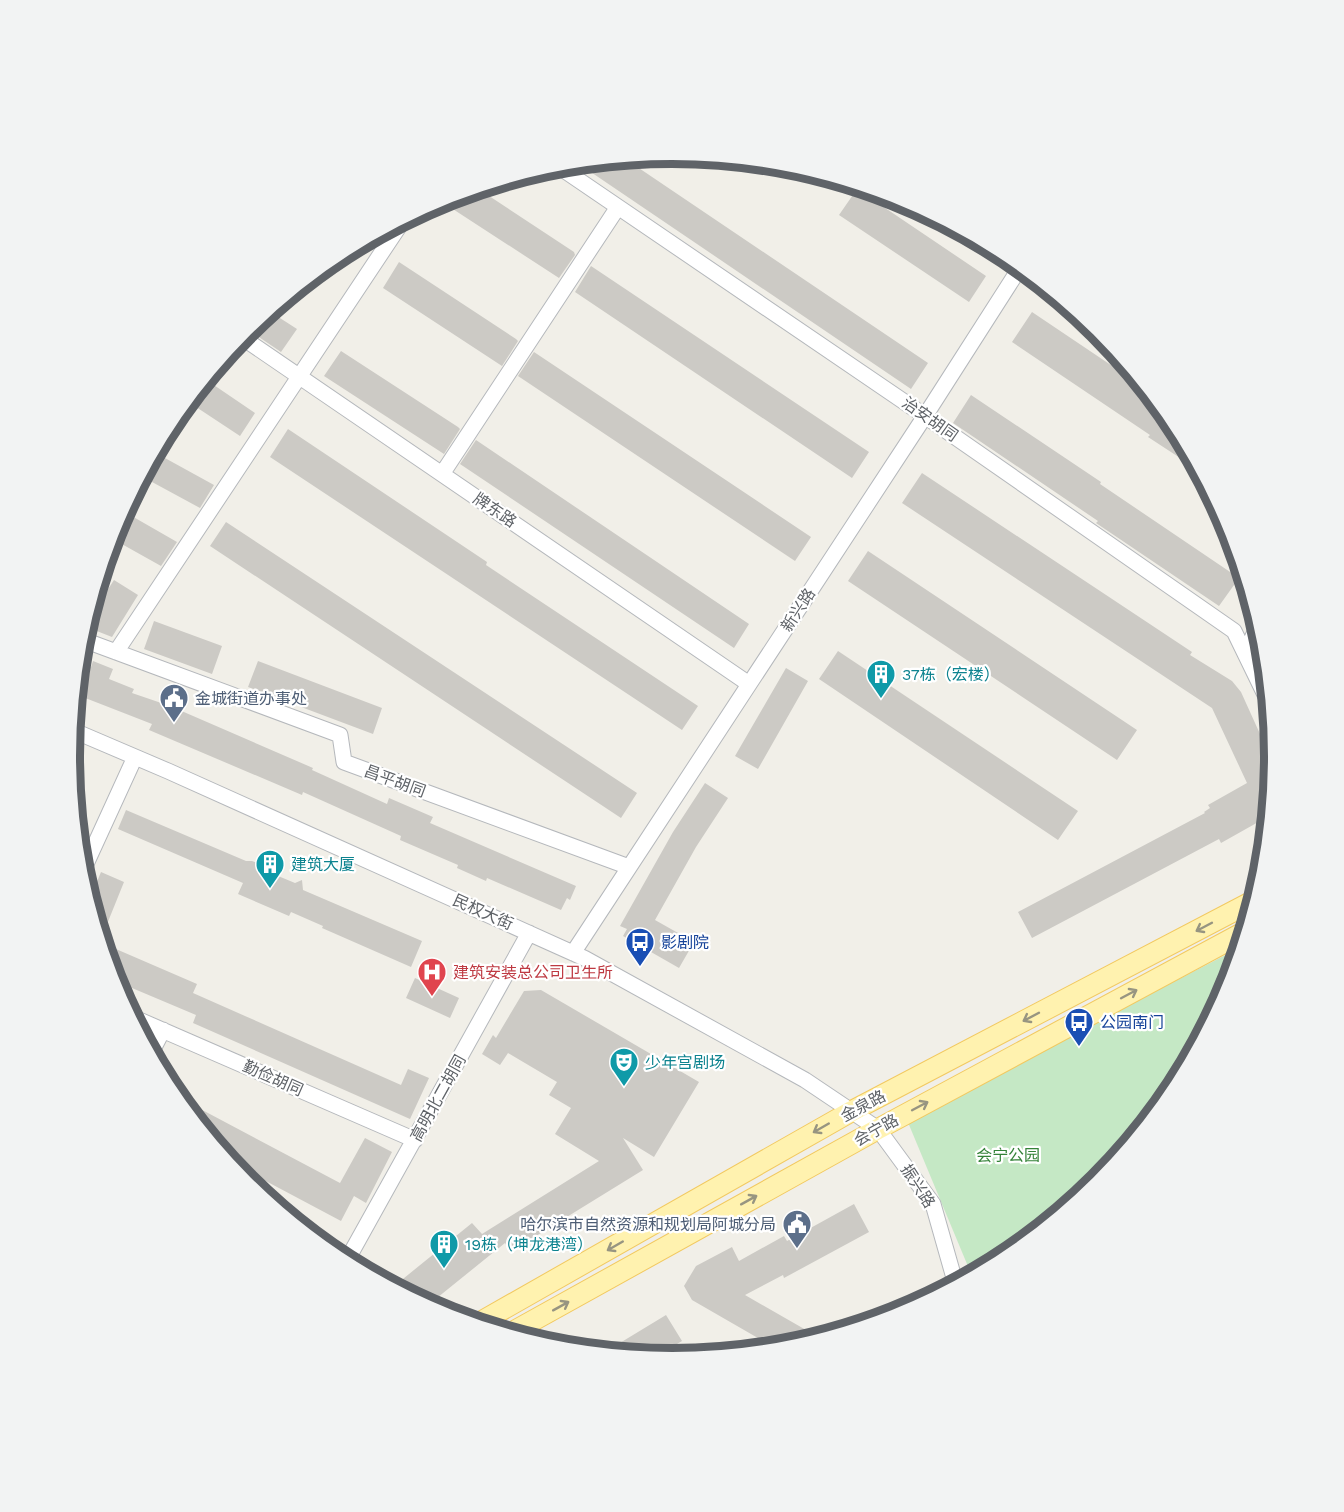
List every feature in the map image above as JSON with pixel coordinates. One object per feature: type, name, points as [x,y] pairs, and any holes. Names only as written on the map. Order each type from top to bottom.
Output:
[{"type":"main road","name":"金泉路","points":[[487,1318],[852,1111],[1245,906]]},
{"type":"main road","name":"会宁路","points":[[520,1328],[878,1128],[1236,936]]},
{"type":"street","name":"治安胡同","points":[[567,173],[925,416],[1234,631],[1259,683]]},
{"type":"street","points":[[442,474],[618,207]]},
{"type":"street","points":[[116,652],[395,233]]},
{"type":"street","name":"新兴路","points":[[573,953],[1016,274]]},
{"type":"street","name":"牌东路","points":[[249,342],[749,684]]},
{"type":"street","points":[[1245,653],[1252,638]]},
{"type":"street","name":"昌平胡同","points":[[91,643],[340,735],[344,762],[629,867]]},
{"type":"street","name":"民权大街","points":[[81,734],[573,953],[805,1080],[878,1128]]},
{"type":"street","points":[[89,858],[135,757]]},
{"type":"street","name":"高明北二胡同","points":[[351,1254],[530,933]]},
{"type":"street","name":"勤俭胡同","points":[[143,1021],[415,1140]]},
{"type":"street","points":[[155,1045],[163,1030]]},
{"type":"street","name":"振兴路","points":[[878,1128],[933,1204],[954,1277]]},
{"type":"green space","name":"会宁公园","points":[[1231,952],[1203,1018],[1185,1052],[1142,1117],[1091,1175],[1063,1201],[1001,1249],[969,1268],[907,1120]]},
{"type":"building","points":[[634,165],[928,363],[911,389],[588,170]]},
{"type":"building","points":[[854,193],[871,198],[986,276],[969,302],[839,215]]},
{"type":"building","points":[[486,194],[574,252],[575,255],[559,278],[450,207]]},
{"type":"building","points":[[399,262],[518,341],[502,366],[383,288]]},
{"type":"building","points":[[591,266],[869,452],[852,478],[575,292]]},
{"type":"building","points":[[1032,312],[1125,374],[1165,427],[1186,462],[1148,437],[1150,435],[1012,342]]},
{"type":"building","points":[[276,316],[297,329],[281,352],[255,335]]},
{"type":"building","points":[[341,351],[460,429],[444,454],[324,376]]},
{"type":"building","points":[[534,352],[811,537],[795,561],[518,376]]},
{"type":"building","points":[[212,383],[255,413],[240,436],[194,406]]},
{"type":"building","points":[[971,395],[1236,576],[1237,580],[1219,606],[953,423]]},
{"type":"building","points":[[288,429],[487,562],[486,565],[698,706],[682,730],[270,457]]},
{"type":"building","points":[[476,440],[749,624],[734,648],[460,464]]},
{"type":"building","points":[[161,456],[214,485],[200,508],[148,480]]},
{"type":"building","points":[[922,473],[1192,652],[1190,655],[1232,681],[1241,692],[1264,742],[1260,821],[1221,843],[1219,839],[1032,938],[1018,912],[1205,813],[1210,808],[1208,805],[1247,783],[1212,708],[902,503]]},
{"type":"building","points":[[131,516],[177,542],[161,566],[120,543]]},
{"type":"building","points":[[226,522],[637,793],[621,818],[210,546]]},
{"type":"building","points":[[868,551],[1137,730],[1117,760],[848,581]]},
{"type":"building","points":[[114,580],[138,595],[112,637],[93,630],[101,600]]},
{"type":"building","points":[[154,621],[222,646],[212,674],[144,649]]},
{"type":"building","points":[[838,651],[1078,811],[1058,840],[819,679]]},
{"type":"building","points":[[93,661],[113,669],[109,679],[134,689],[132,693],[170,706],[313,768],[312,770],[387,804],[389,798],[433,817],[430,823],[576,886],[570,900],[567,898],[561,910],[487,878],[486,881],[457,868],[458,865],[400,840],[401,836],[303,792],[302,795],[149,730],[152,724],[83,697],[87,665],[91,667]]},
{"type":"building","points":[[258,661],[382,708],[373,734],[248,687]]},
{"type":"building","points":[[786,668],[808,681],[758,769],[735,756]]},
{"type":"building","points":[[705,783],[728,798],[696,847],[655,920],[694,942],[679,968],[623,936],[627,929],[620,926],[673,832]]},
{"type":"building","points":[[126,810],[246,861],[262,865],[266,871],[295,883],[302,880],[303,890],[422,941],[411,967],[291,912],[289,916],[238,894],[243,883],[118,829]]},
{"type":"building","points":[[101,872],[124,882],[106,928],[100,909],[95,887]]},
{"type":"building","points":[[111,947],[197,984],[193,993],[401,1085],[408,1069],[429,1078],[410,1119],[193,1023],[196,1015],[126,986]]},
{"type":"building","name":"建筑安装总公司卫生所","points":[[415,978],[459,998],[450,1018],[406,998]]},
{"type":"building","points":[[541,990],[699,1082],[654,1157],[623,1138],[643,1170],[510,1252],[505,1243],[436,1299],[400,1282],[472,1223],[482,1234],[599,1161],[555,1134],[571,1108],[549,1095],[557,1082],[508,1053],[500,1065],[482,1054],[493,1035],[496,1038],[524,991]]},
{"type":"building","points":[[194,1105],[340,1183],[365,1138],[392,1152],[366,1203],[354,1196],[341,1221],[252,1174]]},
{"type":"building","points":[[854,1204],[869,1232],[784,1278],[783,1275],[745,1295],[809,1332],[763,1341],[692,1300],[684,1286],[696,1266],[732,1247],[739,1261],[784,1236],[787,1241]]},
{"type":"building","points":[[666,1315],[682,1341],[670,1348],[616,1345]]},
{"type":"place","name":"37栋（宏楼）","points":[[881,700]]},
{"type":"place","name":"金城街道办事处","points":[[174,724]]},
{"type":"place","name":"建筑大厦","points":[[270,890]]},
{"type":"place","name":"影剧院","points":[[640,968]]},
{"type":"place","name":"建筑安装总公司卫生所","points":[[432,998]]},
{"type":"place","name":"公园南门","points":[[1079,1048]]},
{"type":"place","name":"少年宫剧场","points":[[624,1088]]},
{"type":"place","name":"哈尔滨市自然资源和规划局阿城分局","points":[[797,1250]]},
{"type":"place","name":"19栋（坤龙港湾）","points":[[444,1270]]}]
